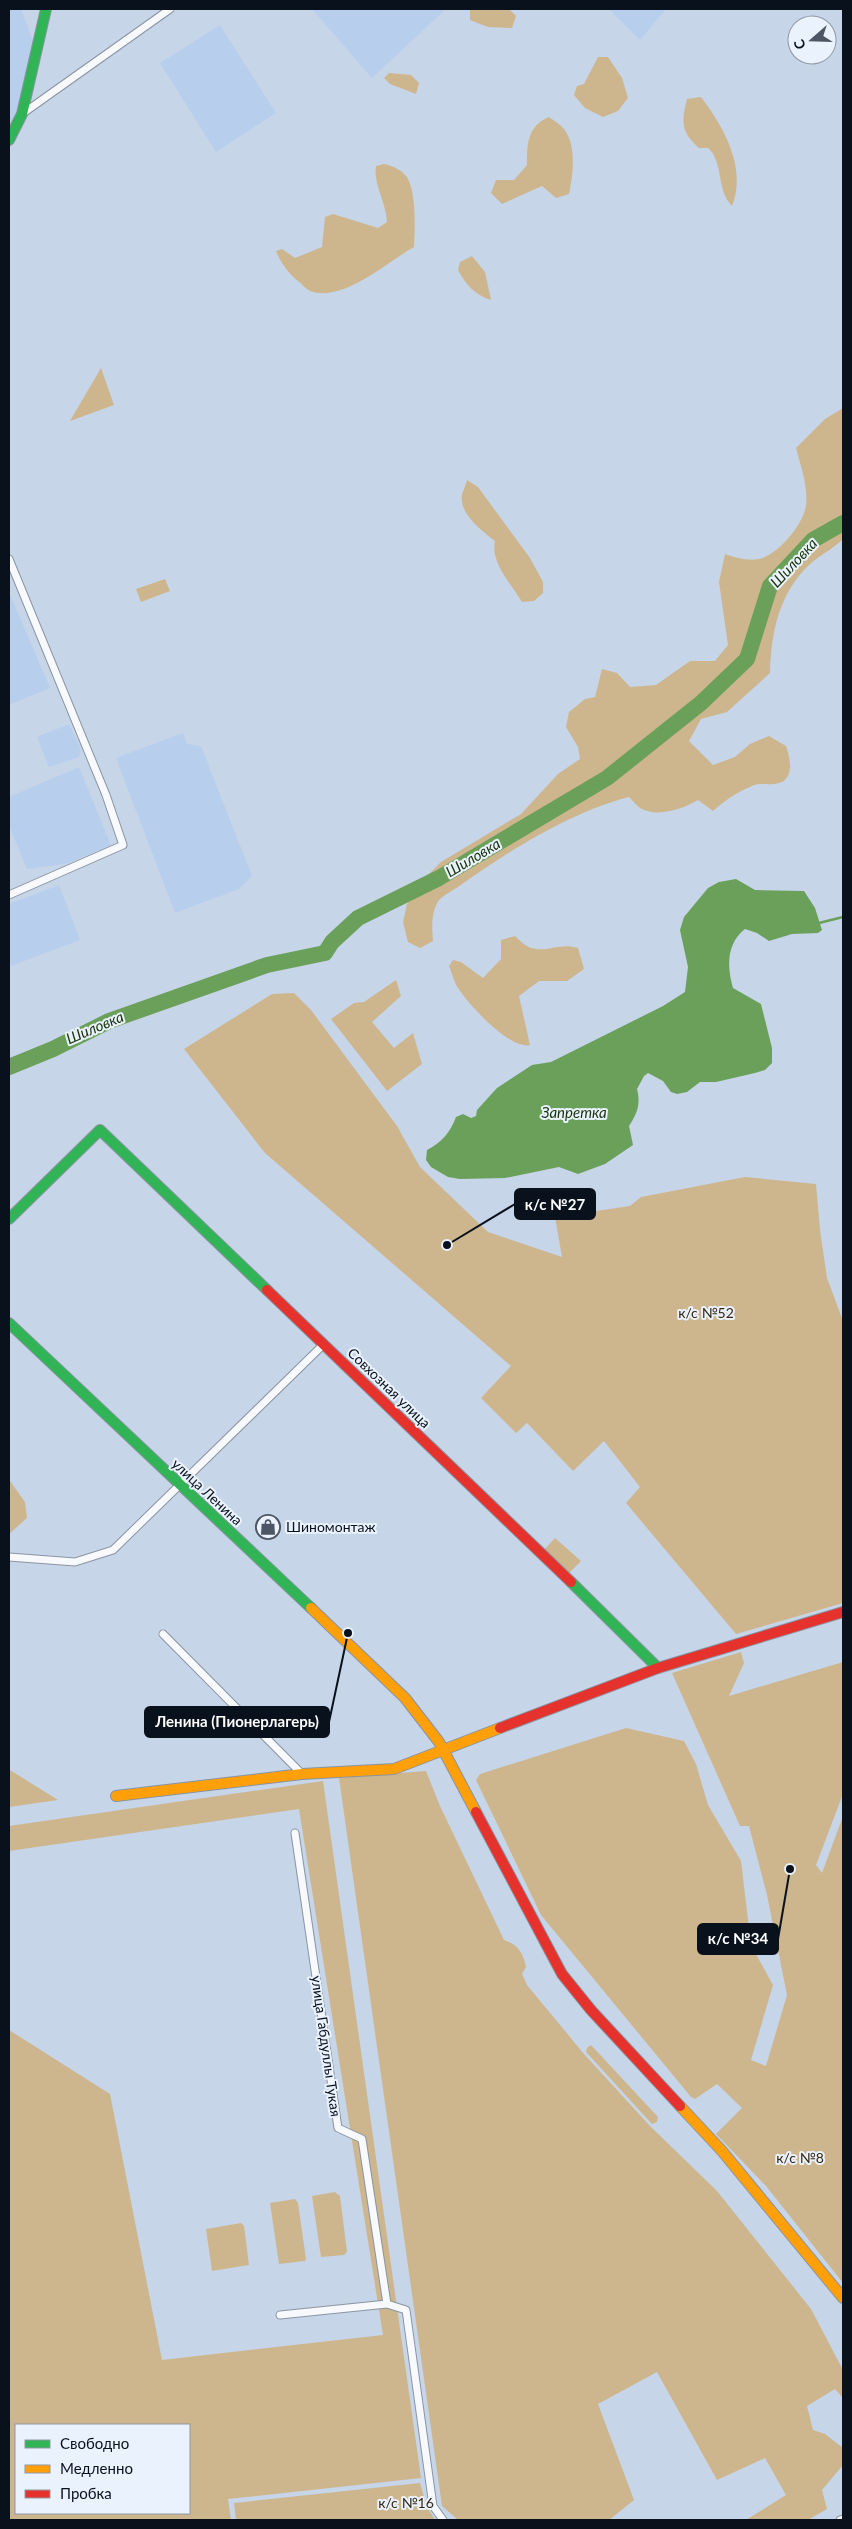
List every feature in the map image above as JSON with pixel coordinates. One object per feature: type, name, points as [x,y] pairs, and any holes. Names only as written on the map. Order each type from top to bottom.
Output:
[{"type":"street","points":[[9,140],[22,114],[46,9]]},
{"type":"street","points":[[22,114],[170,9]]},
{"type":"street","points":[[9,559],[106,796],[123,845],[9,895]]},
{"type":"street","name":"Совхозная улица","points":[[9,1219],[100,1130],[658,1668]]},
{"type":"street","name":"улица Ленина","points":[[9,1323],[179,1485],[336,1630],[404,1698],[443,1750],[562,1974],[591,2010],[722,2151],[843,2298]]},
{"type":"street","points":[[9,1557],[75,1562],[113,1550],[324,1344]]},
{"type":"street","points":[[116,1796],[302,1774],[394,1769],[658,1668],[843,1612]]},
{"type":"street","points":[[163,1634],[302,1774]]},
{"type":"street","name":"улица Габдуллы Тукая","points":[[295,1833],[338,2128],[362,2139],[387,2304]]},
{"type":"street","points":[[280,2315],[387,2304],[406,2310],[433,2506],[443,2520]]},
{"type":"shaded area","points":[[9,9],[21,9],[34,43],[17,113],[9,130]]},
{"type":"shaded area","points":[[312,9],[446,9],[372,78]]},
{"type":"shaded area","points":[[609,9],[666,9],[640,40]]},
{"type":"shaded area","points":[[220,25],[276,113],[216,152],[160,63]]},
{"type":"shaded area","points":[[9,592],[50,688],[9,705]]},
{"type":"shaded area","points":[[69,724],[81,749],[79,757],[49,767],[37,737]]},
{"type":"shaded area","points":[[183,733],[187,744],[201,746],[252,876],[239,889],[175,913],[116,758]]},
{"type":"shaded area","points":[[79,767],[111,845],[66,864],[27,869],[9,826],[9,797]]},
{"type":"shaded area","points":[[59,885],[80,940],[11,966],[9,959],[9,904]]},
{"type":"green space","points":[[470,9],[509,9],[516,16],[512,28],[488,27],[470,20]]},
{"type":"green space","points":[[598,57],[608,57],[622,78],[628,98],[618,111],[603,117],[585,108],[574,95],[577,86],[584,84]]},
{"type":"green space","points":[[389,73],[411,75],[419,83],[416,94],[390,84],[384,78]]},
{"type":"green space","points":[[701,97],[718,121],[731,148],[737,177],[736,192],[732,206],[724,192],[713,154],[708,148],[699,148],[689,137],[684,126],[683,120],[687,99]]},
{"type":"green space","points":[[549,117],[564,129],[571,144],[573,170],[569,194],[556,198],[542,186],[502,204],[491,193],[496,180],[514,180],[527,165],[528,143],[532,131],[536,125]]},
{"type":"green space","points":[[384,164],[401,171],[411,185],[415,231],[414,247],[350,286],[323,293],[308,290],[288,271],[276,251],[282,249],[295,258],[322,247],[325,217],[333,214],[378,228],[387,222],[376,180],[376,166]]},
{"type":"green space","points":[[472,256],[485,272],[491,300],[472,289],[458,270],[460,262]]},
{"type":"green space","points":[[101,368],[114,405],[70,421]]},
{"type":"green space","points":[[843,408],[843,539],[810,564],[799,575],[784,600],[772,643],[770,673],[727,712],[701,719],[689,741],[713,765],[735,757],[750,744],[769,736],[786,746],[790,761],[787,777],[779,783],[758,784],[746,788],[713,811],[698,800],[670,811],[647,811],[640,808],[629,797],[584,812],[518,847],[443,896],[437,903],[434,912],[432,926],[433,941],[420,948],[408,942],[403,922],[407,904],[423,880],[441,862],[521,814],[558,774],[580,759],[578,747],[566,727],[569,712],[585,699],[595,697],[602,669],[617,673],[630,687],[656,685],[690,661],[715,661],[728,645],[719,582],[725,554],[742,559],[759,559],[774,552],[789,538],[800,521],[806,505],[805,484],[796,448],[825,419]]},
{"type":"green space","points":[[467,480],[478,487],[530,558],[543,582],[543,593],[534,601],[522,602],[498,565],[494,549],[495,541],[472,521],[464,509],[462,495]]},
{"type":"green space","points":[[165,579],[170,591],[141,602],[136,589]]},
{"type":"green space","points":[[515,936],[531,948],[543,949],[571,946],[578,948],[584,969],[567,981],[539,981],[519,996],[530,1045],[522,1045],[512,1041],[501,1034],[480,1015],[458,988],[449,966],[453,960],[461,962],[483,978],[501,959],[501,940]]},
{"type":"green space","points":[[396,980],[401,996],[372,1022],[394,1048],[413,1033],[422,1064],[387,1091],[331,1019],[354,1003],[364,1002]]},
{"type":"green space","name":"к/с №52","points":[[294,993],[311,1010],[397,1126],[420,1167],[488,1232],[562,1257],[555,1217],[630,1206],[641,1197],[745,1177],[816,1184],[827,1278],[843,1321],[843,1603],[736,1634],[626,1503],[640,1487],[604,1441],[573,1471],[527,1423],[516,1433],[481,1398],[511,1366],[265,1153],[184,1049],[272,994]]},
{"type":"green space","points":[[10,1481],[25,1502],[27,1518],[9,1534]]},
{"type":"green space","points":[[555,1538],[581,1561],[569,1573],[544,1550]]},
{"type":"green space","name":"к/с №8","points":[[741,1652],[744,1663],[729,1696],[843,1662],[843,1794],[816,1865],[822,1873],[843,1816],[843,2283],[766,2186],[716,2134],[742,2108],[717,2084],[695,2099],[691,2097],[541,1915],[476,1780],[480,1774],[626,1728],[684,1741],[696,1764],[708,1805],[741,1861],[751,1945],[773,1985],[751,2060],[766,2066],[787,1995],[767,1895],[749,1826],[740,1826],[672,1673]]},
{"type":"green space","points":[[9,1764],[10,1770],[58,1800],[9,1807]]},
{"type":"green space","points":[[426,1771],[440,1806],[504,1940],[517,1947],[522,1954],[526,1967],[522,1974],[527,1985],[584,2054],[650,2126],[717,2191],[811,2309],[843,2370],[843,2398],[835,2389],[807,2406],[813,2430],[825,2434],[843,2448],[843,2465],[822,2490],[827,2509],[808,2520],[746,2520],[786,2495],[765,2458],[717,2480],[657,2372],[598,2404],[634,2500],[609,2520],[458,2520],[442,2506],[339,1778]]},
{"type":"green space","points":[[323,1781],[421,2478],[228,2499],[231,2520],[9,2520],[9,2030],[110,2094],[162,2360],[383,2335],[299,1809],[9,1851],[9,1826]]},
{"type":"green space","points":[[591,2045],[658,2117],[657,2122],[652,2124],[586,2052],[587,2048]]},
{"type":"green space","points":[[335,2192],[340,2196],[347,2252],[344,2255],[321,2257],[312,2196]]},
{"type":"green space","points":[[295,2199],[298,2203],[306,2259],[305,2261],[279,2264],[270,2203]]},
{"type":"green space","points":[[241,2223],[244,2226],[249,2265],[212,2271],[206,2229]]},
{"type":"green space","name":"к/с №16","points":[[420,2483],[427,2507],[435,2520],[236,2520],[234,2503]]},
{"type":"water","name":"Запретка","points":[[736,879],[755,890],[804,891],[815,908],[822,930],[818,933],[792,934],[769,941],[757,933],[745,929],[734,942],[731,949],[729,964],[733,988],[761,1004],[772,1048],[772,1063],[765,1070],[716,1082],[700,1082],[687,1092],[677,1094],[671,1092],[663,1081],[648,1073],[644,1076],[637,1089],[638,1109],[629,1126],[633,1145],[605,1164],[578,1174],[559,1167],[505,1178],[460,1179],[448,1177],[431,1167],[426,1160],[427,1150],[445,1136],[456,1117],[463,1114],[471,1118],[476,1116],[477,1110],[497,1088],[532,1065],[551,1062],[663,1006],[685,992],[688,967],[680,930],[684,917],[708,888],[719,882]]},
{"type":"waterway","name":"Шиловка","points":[[9,1067],[53,1049],[109,1021],[267,965],[325,953],[332,942],[358,918],[439,878],[607,778],[701,703],[747,659],[770,586],[813,540],[843,523]]},
{"type":"waterway","points":[[819,923],[843,917]]},
{"type":"traffic: fast","points":[[9,140],[22,114],[46,9]]},
{"type":"traffic: fast","points":[[9,1219],[100,1130],[267,1290]]},
{"type":"traffic: fast","points":[[9,1323],[311,1608]]},
{"type":"traffic: fast","points":[[571,1582],[658,1668]]},
{"type":"traffic: slow","points":[[311,1608],[405,1698],[439,1742],[476,1812]]},
{"type":"traffic: slow","points":[[116,1796],[302,1774],[394,1769],[500,1728]]},
{"type":"traffic: slow","points":[[680,2106],[722,2151],[843,2298]]},
{"type":"traffic: jam","points":[[267,1290],[571,1582]]},
{"type":"traffic: jam","points":[[500,1728],[658,1668],[843,1612]]},
{"type":"traffic: jam","points":[[476,1812],[562,1974],[591,2010],[680,2106]]},
{"type":"place","name":"к/с №27","points":[[447,1245]]},
{"type":"place","name":"Шиномонтаж","points":[[268,1527]]},
{"type":"place","name":"Ленина (Пионерлагерь)","points":[[348,1633]]},
{"type":"place","name":"к/с №34","points":[[790,1869]]}]
